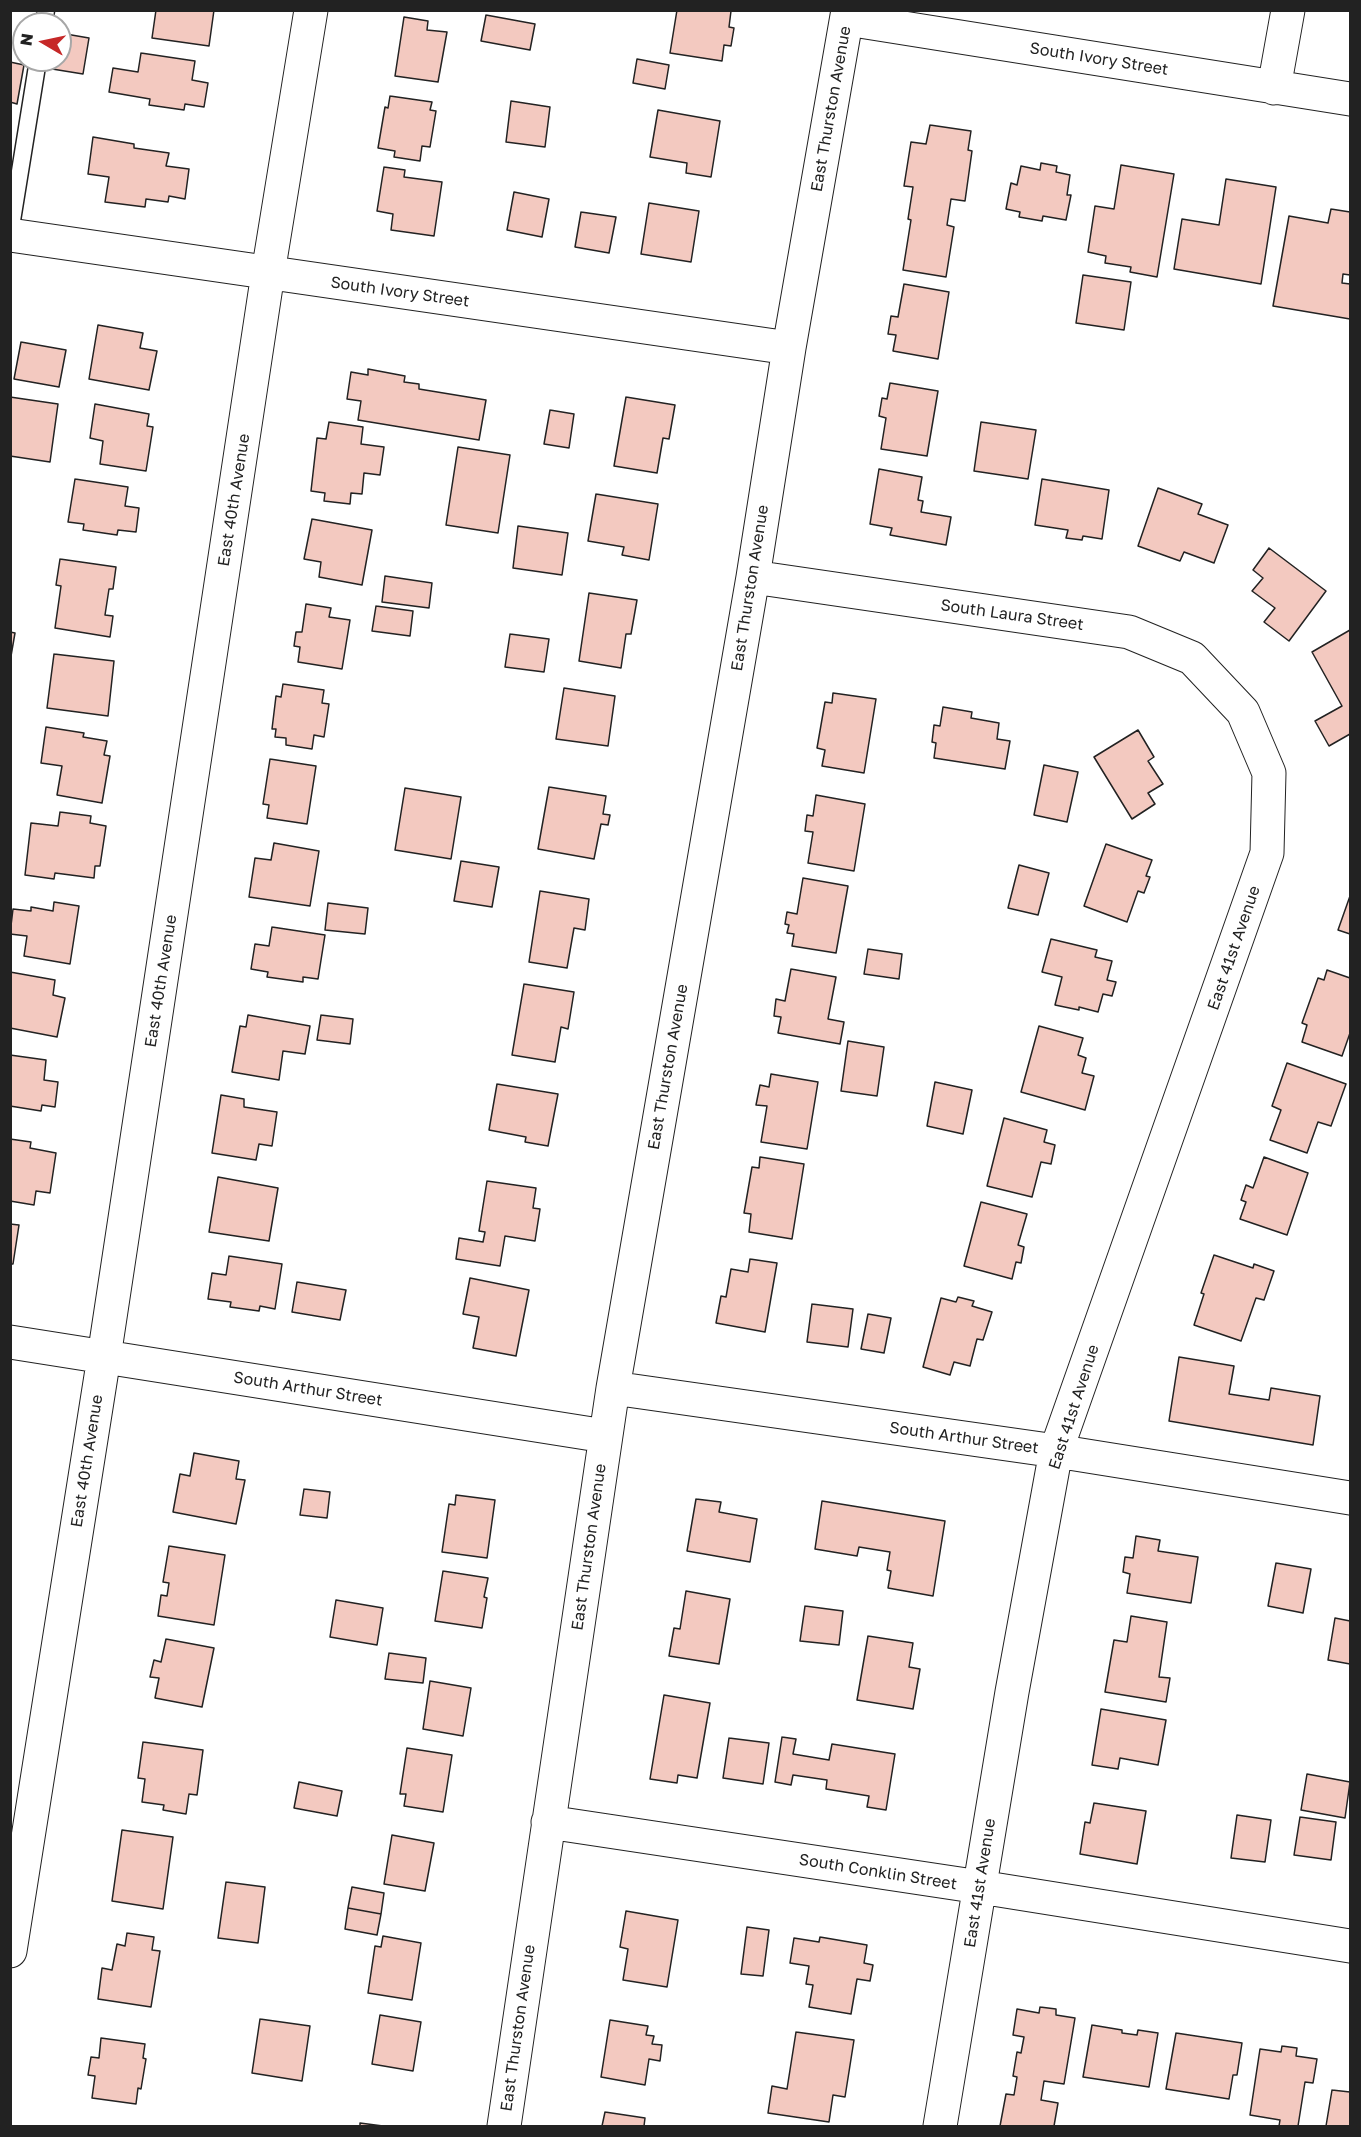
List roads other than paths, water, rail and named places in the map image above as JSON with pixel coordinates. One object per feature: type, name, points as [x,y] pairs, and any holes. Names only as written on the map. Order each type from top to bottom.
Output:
[{"type":"street","name":"East 40th Avenue","points":[[10,1951],[104,1357],[268,273],[311,10]]},
{"type":"street","points":[[1274,88],[1288,10]]},
{"type":"street","name":"South Ivory Street","points":[[848,15],[1350,99]]},
{"type":"street","name":"East Thurston Avenue","points":[[504,2127],[605,1436],[753,577],[789,348],[848,15]]},
{"type":"street","name":"South Ivory Street","points":[[10,234],[789,348]]},
{"type":"street","name":"South Laura Street","points":[[753,577],[1129,632],[1192,658],[1244,712]]},
{"type":"street","name":"East 41st Avenue","points":[[940,2127],[1012,1692],[1056,1451],[1267,853],[1269,773],[1244,712]]},
{"type":"street","name":"South Arthur Street","points":[[10,1342],[605,1436]]},
{"type":"street","name":"South Arthur Street","points":[[613,1388],[1056,1451],[1350,1498]]},
{"type":"street","name":"South Conklin Street","points":[[548,1822],[1350,1946]]},
{"type":"lane","points":[[10,234],[36,72]]}]
